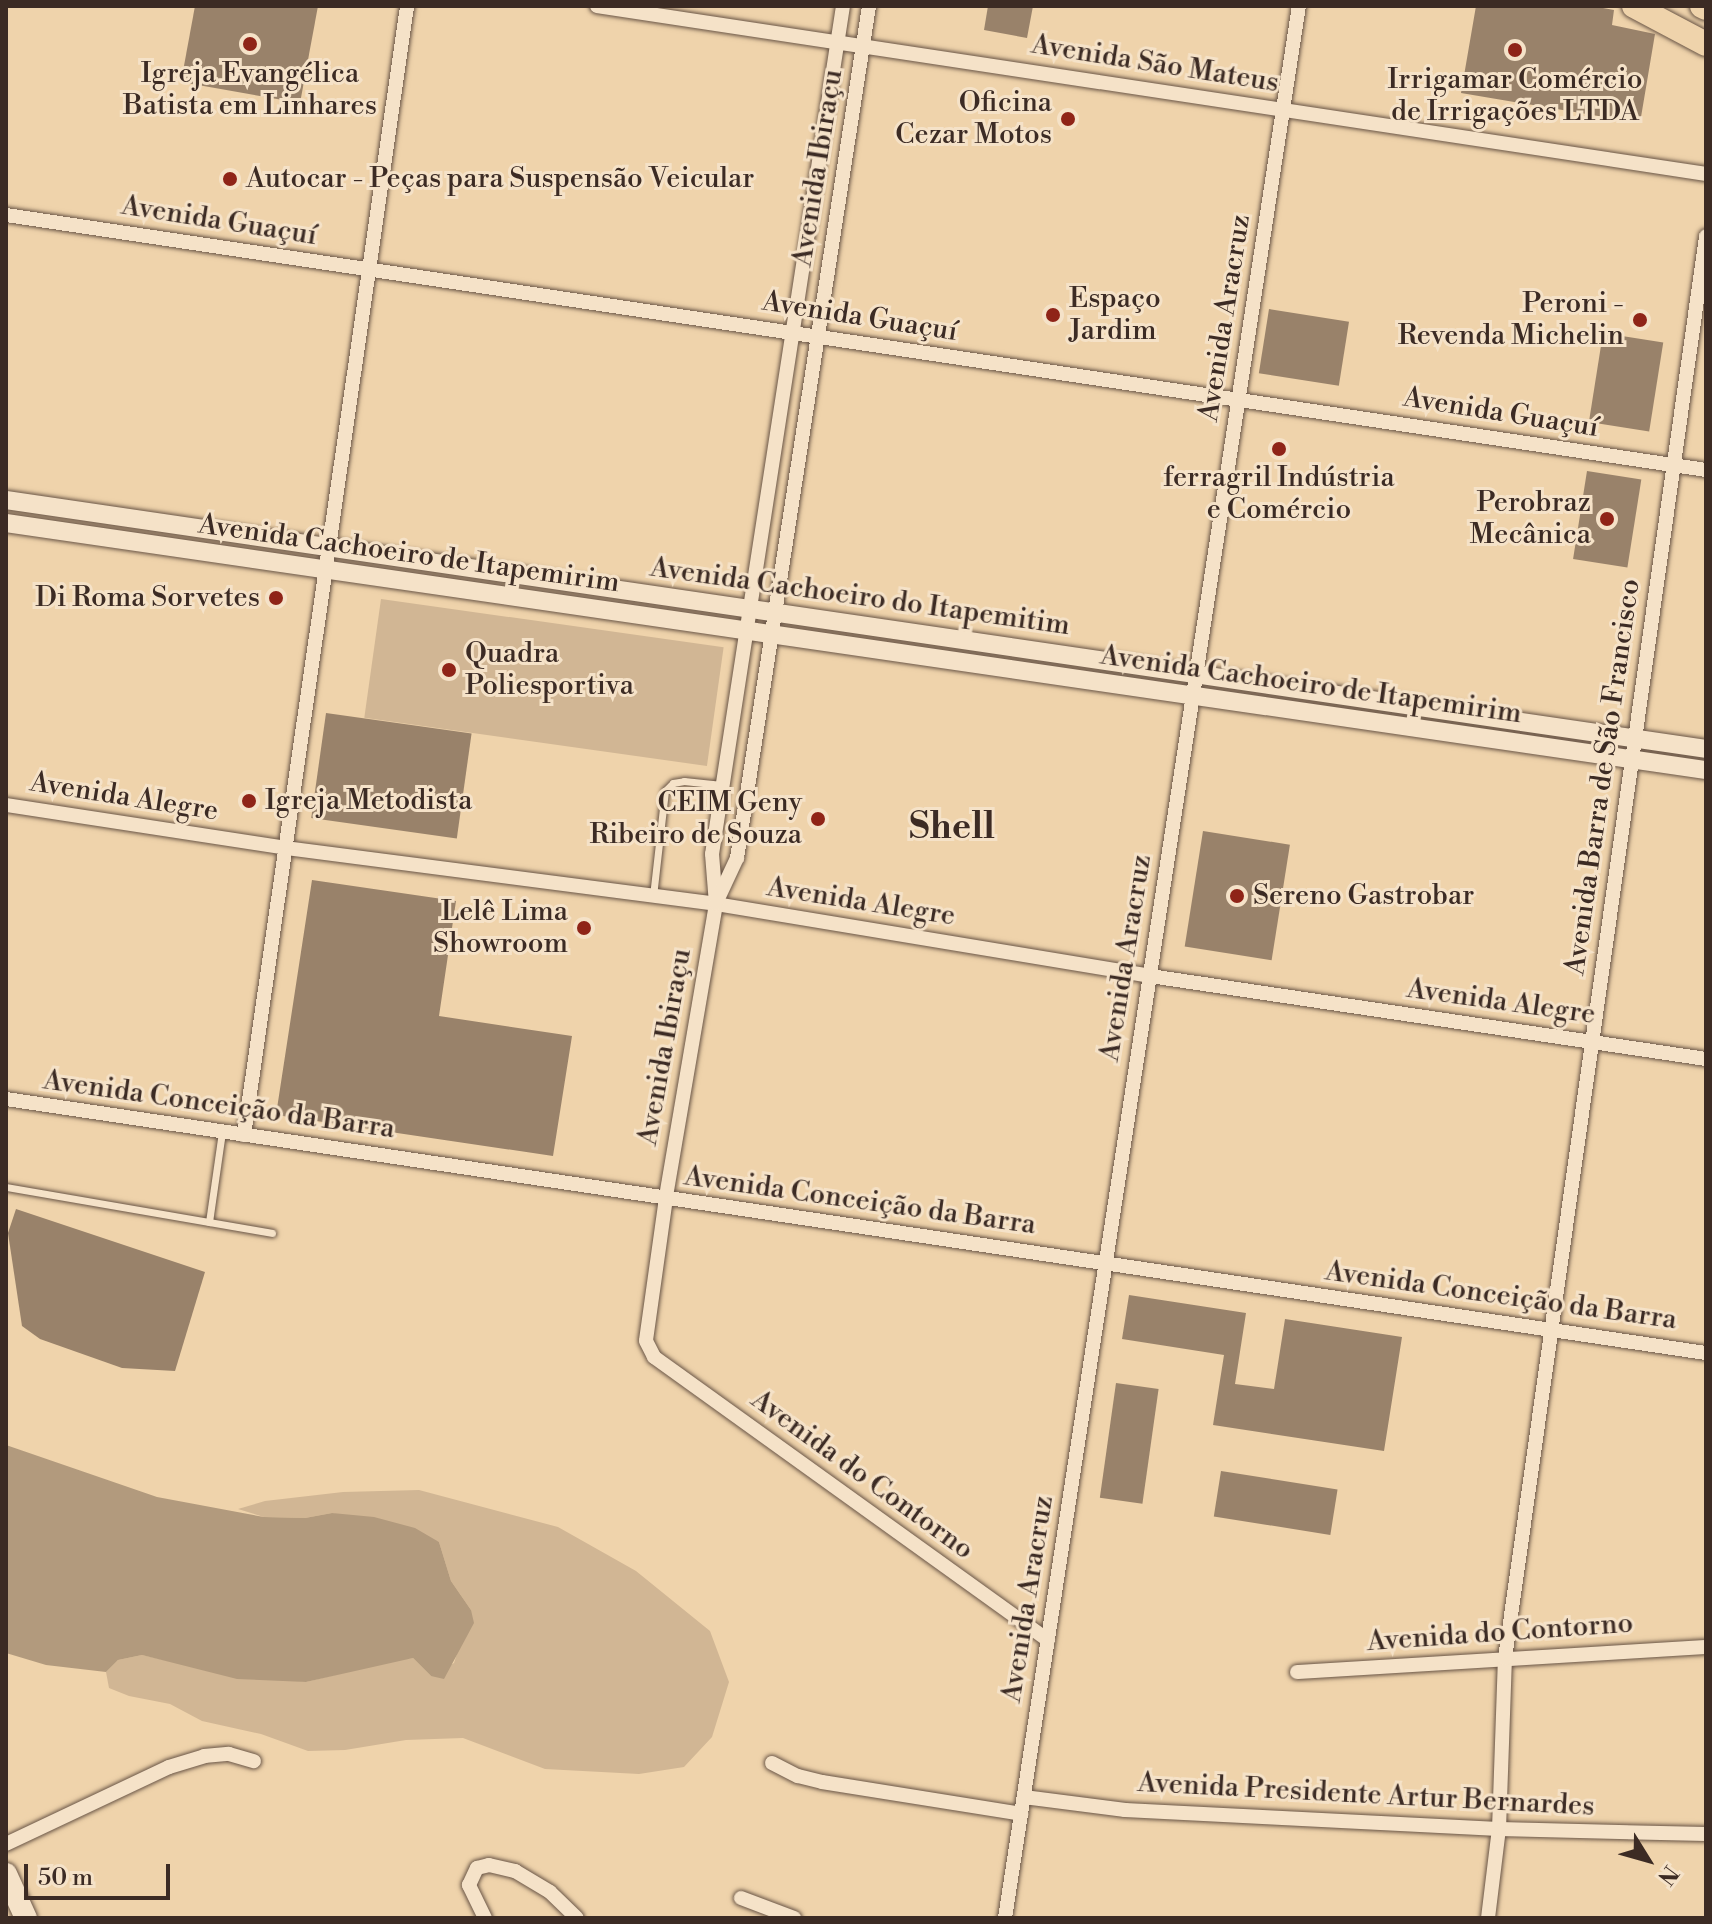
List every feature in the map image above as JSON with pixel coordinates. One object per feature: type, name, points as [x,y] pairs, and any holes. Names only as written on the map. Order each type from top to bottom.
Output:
[{"type":"main road","points":[[1634,6],[1706,44]]},
{"type":"main road","points":[[6,1874],[26,1918]]},
{"type":"street","points":[[244,1135],[407,6]]},
{"type":"street","name":"Avenida São Mateus","points":[[597,6],[1706,174]]},
{"type":"street","name":"Avenida Ibiraçu","points":[[648,1350],[666,1198],[716,904],[712,854],[843,6]]},
{"type":"street","name":"Avenida Ibiraçu","points":[[716,904],[737,858],[869,6]]},
{"type":"street","name":"Avenida Aracruz","points":[[1005,1918],[1299,6]]},
{"type":"street","name":"Avenida Guaçuí","points":[[6,215],[1706,470]]},
{"type":"street","name":"Avenida Barra de São Francisco","points":[[1488,1918],[1499,1829],[1505,1658],[1706,236]]},
{"type":"street","name":"Avenida Cachoeiro do Itapemitim","points":[[6,500],[1706,749]]},
{"type":"street","name":"Avenida Cachoeiro de Itapemirim","points":[[6,523],[1706,770]]},
{"type":"street","name":"Avenida Alegre","points":[[6,805],[286,848],[716,904],[1150,976],[1706,1059]]},
{"type":"street","name":"Avenida Conceição da Barra","points":[[6,1099],[1706,1353]]},
{"type":"street","name":"Avenida do Contorno","points":[[648,1350],[1048,1640]]},
{"type":"street","name":"Avenida do Contorno","points":[[1297,1672],[1706,1647]]},
{"type":"street","points":[[6,1844],[169,1767],[204,1756],[229,1754],[254,1761]]},
{"type":"street","points":[[772,1763],[798,1776],[822,1782],[1021,1814]]},
{"type":"street","name":"Avenida Presidente Artur Bernardes","points":[[1024,1797],[1125,1810],[1499,1829],[1706,1834]]},
{"type":"street","points":[[485,1918],[469,1885],[477,1868],[489,1865],[515,1871],[550,1892],[577,1918]]},
{"type":"street","points":[[741,1898],[794,1918]]},
{"type":"lane","points":[[653,896],[665,791],[673,783],[684,781],[723,785]]},
{"type":"lane","points":[[209,1222],[222,1132]]},
{"type":"lane","points":[[6,1187],[272,1233]]},
{"type":"shaded area","points":[[381,599],[724,647],[707,766],[364,718]]},
{"type":"shaded area","points":[[6,1445],[157,1497],[264,1517],[305,1518],[332,1513],[374,1517],[415,1528],[439,1542],[451,1581],[471,1610],[474,1623],[444,1679],[431,1676],[413,1658],[306,1682],[237,1679],[142,1655],[118,1660],[106,1672],[46,1665],[6,1653]]},
{"type":"shaded area","points":[[419,1490],[558,1527],[636,1571],[710,1631],[729,1682],[712,1737],[684,1767],[639,1774],[545,1769],[463,1738],[406,1740],[345,1750],[308,1751],[261,1734],[202,1721],[170,1704],[129,1696],[109,1688],[106,1672],[118,1660],[142,1655],[204,1669],[306,1682],[396,1660],[413,1658],[431,1676],[454,1663],[471,1610],[451,1581],[439,1542],[332,1513],[305,1518],[264,1517],[238,1509],[265,1501],[343,1492]]},
{"type":"building","name":"Igreja Evangélica Batista em Linhares","points":[[195,6],[318,6],[300,103],[181,82]]},
{"type":"building","points":[[988,6],[1033,6],[1027,38],[984,30]]},
{"type":"building","points":[[1476,6],[1592,6],[1614,10],[1612,25],[1655,34],[1640,123],[1461,93]]},
{"type":"building","points":[[1269,309],[1349,322],[1339,386],[1259,373]]},
{"type":"building","points":[[1603,333],[1663,343],[1649,431],[1589,422]]},
{"type":"building","name":"Perobraz Mecânica","points":[[1587,471],[1641,480],[1627,568],[1573,559]]},
{"type":"building","points":[[326,713],[472,733],[457,838],[311,818]]},
{"type":"building","name":"Sereno Gastrobar","points":[[1203,831],[1290,845],[1272,960],[1185,947]]},
{"type":"building","points":[[312,880],[456,901],[439,1016],[572,1036],[553,1156],[276,1115]]},
{"type":"building","points":[[16,1209],[205,1272],[175,1371],[122,1368],[40,1339],[22,1326],[8,1233]]},
{"type":"building","points":[[1129,1295],[1246,1313],[1235,1384],[1274,1389],[1285,1319],[1402,1337],[1384,1451],[1213,1425],[1224,1355],[1122,1339]]},
{"type":"building","points":[[1116,1383],[1159,1389],[1142,1504],[1100,1498]]},
{"type":"building","points":[[1221,1471],[1338,1489],[1330,1535],[1214,1516]]},
{"type":"place","name":"Igreja Evangélica Batista em Linhares","points":[[250,44]]},
{"type":"place","name":"Irrigamar Comércio de Irrigações LTDA","points":[[1515,50]]},
{"type":"place","name":"Oficina Cezar Motos","points":[[1068,119]]},
{"type":"place","name":"Autocar - Peças para Suspensão Veicular","points":[[230,179]]},
{"type":"place","name":"Espaço Jardim","points":[[1053,315]]},
{"type":"place","name":"Peroni - Revenda Michelin","points":[[1640,320]]},
{"type":"place","name":"ferragril Indústria e Comércio","points":[[1279,449]]},
{"type":"place","name":"Perobraz Mecânica","points":[[1607,519]]},
{"type":"place","name":"Di Roma Sorvetes","points":[[276,598]]},
{"type":"place","name":"Quadra Poliesportiva","points":[[449,670]]},
{"type":"place","name":"Igreja Metodista","points":[[249,801]]},
{"type":"place","name":"CEIM Geny Ribeiro de Souza","points":[[818,819]]},
{"type":"place","name":"Sereno Gastrobar","points":[[1237,896]]},
{"type":"place","name":"Lelê Lima Showroom","points":[[584,928]]},
{"type":"district","name":"Shell","points":[[952,828]]}]
